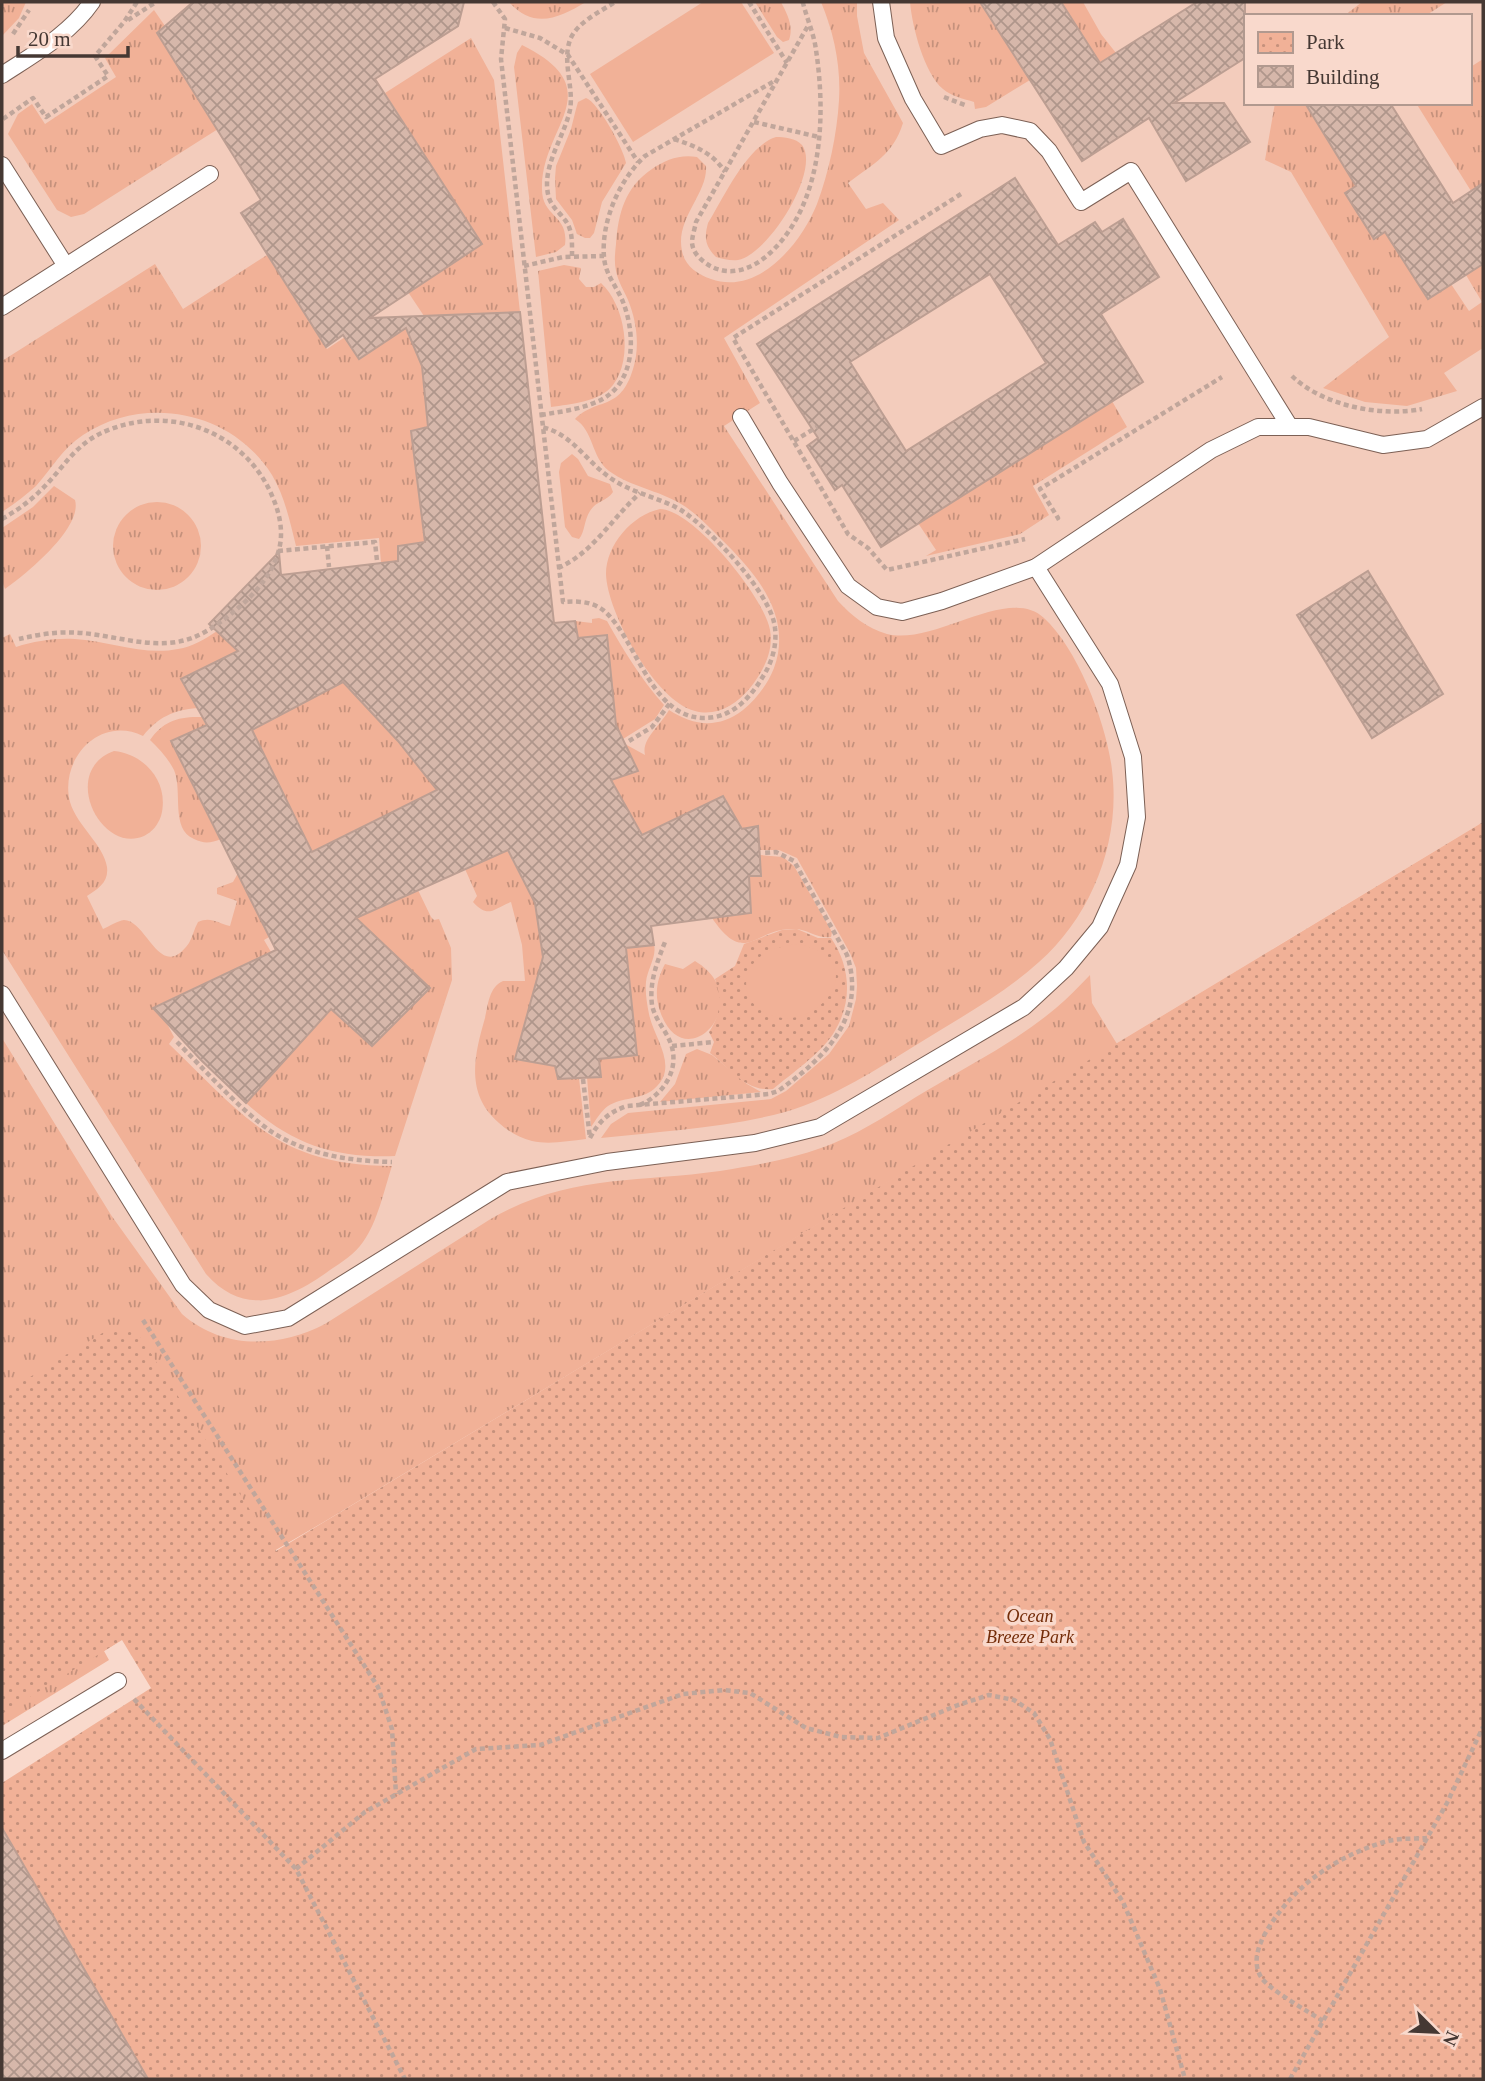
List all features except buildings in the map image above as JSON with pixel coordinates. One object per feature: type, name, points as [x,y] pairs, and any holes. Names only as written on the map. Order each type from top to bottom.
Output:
[{"type":"lane","points":[[2,75],[50,43],[80,18],[92,2]]},
{"type":"lane","points":[[881,2],[886,38],[913,99],[941,146],[980,129],[1002,125],[1030,131],[1049,151],[1081,202],[1130,171],[1290,427]]},
{"type":"lane","points":[[2,165],[66,266]]},
{"type":"lane","points":[[2,307],[210,174]]},
{"type":"lane","points":[[741,417],[848,586],[877,607],[902,612],[942,601],[1036,567],[1211,450],[1258,427],[1309,427],[1383,445],[1427,439],[1483,407]]},
{"type":"lane","points":[[2,994],[183,1285],[209,1310],[245,1326],[288,1318],[507,1182],[607,1162],[755,1143],[820,1127],[1024,1007],[1066,968],[1100,927],[1128,865],[1137,817],[1133,757],[1110,684],[1036,567]]},
{"type":"lane","points":[[2,1751],[118,1681]]},
{"type":"path","points":[[2,119],[33,99],[46,117],[108,76],[95,56],[137,2]]},
{"type":"path","points":[[124,22],[156,2]]},
{"type":"path","points":[[494,2],[505,19],[501,59],[542,427],[562,602],[581,601],[604,611],[657,690],[685,714],[701,718],[716,717],[732,710],[757,688],[772,658],[775,626],[764,598],[726,551],[684,512],[608,476],[561,433],[542,427]]},
{"type":"path","points":[[572,256],[570,228],[549,199],[547,184],[550,166],[570,106],[570,40],[576,30],[615,2]]},
{"type":"path","points":[[750,2],[787,64]]},
{"type":"path","points":[[802,2],[809,24],[816,47],[821,95],[819,137],[812,178],[789,230],[771,253],[751,267],[736,272],[719,270],[695,253],[692,243],[696,222],[809,24]]},
{"type":"path","points":[[4,42],[14,34],[29,10]]},
{"type":"path","points":[[505,28],[540,38],[568,55],[638,162]]},
{"type":"path","points":[[541,415],[594,403],[607,397],[623,380],[628,368],[630,351],[627,317],[623,302],[608,273],[604,256],[614,204],[633,166],[778,78]]},
{"type":"path","points":[[754,122],[819,137]]},
{"type":"path","points":[[674,139],[693,145],[708,154],[719,163],[724,172]]},
{"type":"path","points":[[961,194],[733,338],[848,534],[868,548],[887,570],[1023,540],[1035,533]]},
{"type":"path","points":[[524,266],[572,256],[604,256]]},
{"type":"path","points":[[1291,374],[1299,383],[1320,395],[1354,406],[1404,412],[1434,405]]},
{"type":"path","points":[[1046,525],[1058,517],[1040,489],[1222,377]]},
{"type":"path","points":[[2,519],[41,490],[69,456],[92,436],[135,422],[154,420],[194,425],[227,440],[256,467],[269,487],[280,522],[278,551],[261,585],[216,625],[192,638],[152,643],[88,633],[52,632],[19,639]]},
{"type":"path","points":[[794,441],[817,427]]},
{"type":"path","points":[[558,568],[580,556],[640,493]]},
{"type":"path","points":[[278,551],[375,542],[377,561]]},
{"type":"path","points":[[327,546],[329,567]]},
{"type":"path","points":[[629,740],[652,727],[670,703]]},
{"type":"path","points":[[583,1079],[590,1139],[604,1118],[616,1110],[769,1094],[788,1084],[833,1042],[840,1032],[853,993],[847,955],[794,861],[776,852],[762,853]]},
{"type":"path","points":[[637,1106],[658,1095],[673,1066],[672,1046],[655,1016],[651,988],[665,942]]},
{"type":"path","points":[[177,1042],[256,1119],[279,1136],[309,1150],[328,1155],[392,1162]]},
{"type":"path","points":[[672,1046],[714,1042]]},
{"type":"path","points":[[143,1320],[377,1687],[392,1729],[396,1794]]},
{"type":"path","points":[[118,1681],[296,1869],[405,2079]]},
{"type":"path","points":[[296,1869],[365,1812],[476,1749],[540,1745],[683,1694],[724,1690],[750,1693],[806,1728],[841,1737],[878,1738],[989,1695],[1014,1700],[1034,1713],[1050,1739],[1084,1842],[1123,1902],[1160,1989],[1185,2079]]},
{"type":"path","points":[[1290,2079],[1428,1838],[1483,1727]]},
{"type":"path","points":[[1323,2021],[1262,1979],[1256,1963],[1260,1942],[1281,1908],[1304,1884],[1335,1863],[1386,1841],[1428,1838]]},
{"type":"shaded area","points":[[2,2],[1483,2],[1483,822],[322,1523],[2,1394]]},
{"type":"green space","points":[[2,2],[26,2],[19,18],[2,36]]},
{"type":"green space","points":[[509,2],[586,2],[566,13],[537,19],[518,11]]},
{"type":"green space","points":[[703,2],[741,2],[774,53],[633,142],[590,74]]},
{"type":"green space","points":[[755,2],[781,2],[790,25],[789,40],[783,42],[777,37]]},
{"type":"green space","points":[[821,2],[857,2],[864,53],[903,123],[888,151],[848,183],[866,209],[883,203],[899,220],[724,338],[760,403],[724,426],[838,601],[866,625],[887,634],[906,635],[927,632],[991,611],[1011,608],[1029,609],[1044,618],[1068,648],[1079,668],[1104,732],[1112,770],[1114,797],[1107,850],[1088,899],[1058,943],[1039,962],[982,1005],[855,1082],[803,1106],[763,1117],[601,1138],[611,1124],[628,1113],[771,1099],[786,1091],[829,1054],[849,1026],[856,999],[856,968],[850,953],[797,858],[779,850],[759,850],[758,826],[742,829],[723,796],[642,835],[611,780],[638,771],[625,744],[645,755],[646,743],[669,710],[697,722],[715,723],[743,710],[761,691],[774,668],[779,649],[779,631],[768,597],[734,552],[702,520],[681,504],[609,471],[599,459],[586,430],[575,419],[622,392],[633,369],[637,343],[635,326],[631,308],[617,275],[615,254],[621,212],[629,193],[643,176],[662,163],[679,157],[697,157],[706,166],[702,186],[687,217],[681,239],[682,251],[689,265],[696,272],[711,279],[728,282],[745,280],[761,273],[789,250],[810,219],[829,166],[839,100],[836,50]]},
{"type":"green space","points":[[910,2],[980,2],[1030,80],[986,107],[975,109],[974,102],[946,91],[936,82],[925,61],[916,36]]},
{"type":"green space","points":[[1061,2],[1083,2],[1101,34],[1116,53],[1100,63]]},
{"type":"green space","points":[[1362,2],[1447,2],[1428,14],[1347,14]]},
{"type":"green space","points":[[154,10],[165,26],[157,33],[218,129],[84,214],[71,217],[57,210],[8,134],[18,114],[32,104],[45,124],[116,77],[105,58]]},
{"type":"green space","points":[[471,38],[494,80],[520,312],[424,316],[408,292],[482,244],[385,93]]},
{"type":"green space","points":[[522,45],[549,62],[563,78],[568,94],[565,111],[544,167],[542,189],[546,206],[563,227],[565,245],[556,252],[536,257],[514,67]]},
{"type":"green space","points":[[1483,59],[1483,183],[1471,191],[1417,105],[1471,105],[1471,67]]},
{"type":"green space","points":[[586,98],[610,127],[626,163],[602,202],[594,233],[590,238],[577,234],[572,220],[556,199],[555,178],[556,166],[571,129],[578,102]]},
{"type":"green space","points":[[1275,105],[1306,105],[1335,152],[1365,181],[1345,193],[1374,238],[1394,226],[1392,243],[1428,299],[1451,284],[1469,311],[1482,302],[1466,275],[1483,264],[1483,348],[1444,373],[1457,391],[1407,406],[1365,402],[1323,388],[1389,337],[1291,172],[1265,160]]},
{"type":"green space","points":[[776,137],[793,139],[802,145],[806,157],[804,173],[789,210],[764,243],[750,254],[738,260],[716,257],[706,242],[708,223],[746,161],[765,142]]},
{"type":"green space","points":[[267,255],[327,349],[345,337],[410,326],[410,336],[422,366],[428,427],[412,431],[425,542],[398,546],[398,561],[381,563],[379,538],[296,546],[280,492],[272,475],[255,453],[234,436],[211,423],[160,413],[133,415],[107,422],[83,435],[63,453],[36,486],[2,512],[2,361],[155,264],[183,309]]},
{"type":"green space","points":[[564,265],[581,268],[579,279],[586,287],[601,283],[609,293],[621,318],[625,347],[619,374],[607,391],[585,401],[551,407],[538,271]]},
{"type":"green space","points":[[1112,401],[1127,427],[1033,486],[1049,515],[1020,534],[926,556],[936,550],[918,523]]},
{"type":"green space","points":[[572,454],[588,476],[610,484],[613,492],[590,511],[579,539],[572,537],[565,527],[559,472],[561,463]]},
{"type":"green space","points":[[54,486],[75,500],[75,511],[70,524],[50,550],[5,589],[2,581],[2,528],[33,507]]},
{"type":"green space","points":[[157,502],[174,506],[188,515],[197,529],[201,546],[197,563],[188,577],[174,586],[157,590],[140,586],[126,577],[117,563],[113,546],[117,529],[126,515],[140,506]]},
{"type":"green space","points":[[660,509],[674,513],[690,523],[726,558],[755,598],[770,630],[769,653],[759,675],[738,700],[718,711],[695,711],[680,704],[664,691],[636,653],[608,590],[607,563],[616,542],[622,533],[640,518]]},
{"type":"green space","points":[[592,619],[607,621],[633,664],[664,705],[655,719],[623,739],[616,725],[607,635],[578,638],[575,621],[592,623]]},
{"type":"green space","points":[[217,631],[228,641],[251,631],[260,641],[182,679],[197,708],[167,716],[143,736],[127,731],[112,731],[98,736],[86,745],[77,757],[68,786],[73,811],[101,851],[107,867],[104,881],[87,896],[103,929],[124,920],[140,929],[162,954],[170,957],[179,954],[189,943],[198,922],[210,920],[230,926],[237,901],[217,894],[217,888],[233,882],[238,873],[269,937],[264,940],[271,952],[154,1007],[174,1037],[169,1044],[243,1115],[291,1147],[353,1164],[392,1166],[373,1225],[356,1250],[314,1281],[283,1296],[267,1300],[236,1296],[221,1288],[206,1274],[2,950],[2,638],[10,634],[16,647],[45,640],[75,639],[165,651],[188,646]]},
{"type":"green space","points":[[343,682],[398,741],[437,790],[312,852],[252,730]]},
{"type":"green space","points":[[202,717],[206,725],[172,741],[221,839],[208,842],[194,839],[182,827],[174,770],[150,740],[160,728],[172,721]]},
{"type":"green space","points":[[114,751],[125,753],[145,764],[162,792],[161,816],[154,828],[144,836],[128,839],[113,834],[101,823],[92,808],[88,792],[89,775],[98,761]]},
{"type":"green space","name":"Ocean Breeze Park","points":[[1483,822],[1483,2079],[2,2079],[2,1783],[151,1688],[122,1640],[2,1714],[2,1394],[114,1326],[138,1333],[276,1551]]},
{"type":"green space","points":[[500,837],[535,903],[543,957],[516,1058],[555,1066],[558,1079],[579,1078],[586,1139],[545,1143],[518,1136],[502,1126],[488,1112],[477,1087],[475,1074],[478,1046],[492,992],[503,981],[525,981],[522,945],[511,902],[491,911],[478,907],[473,902],[477,896],[465,869],[481,862],[477,848]]},
{"type":"green space","points":[[760,855],[783,857],[794,866],[832,932],[831,937],[821,937],[794,929],[770,933],[743,943],[734,941],[724,933],[712,918],[751,913],[749,876],[761,876]]},
{"type":"green space","points":[[418,890],[431,917],[434,920],[439,919],[451,948],[452,980],[395,1156],[333,1151],[315,1146],[280,1129],[246,1103],[331,1009],[372,1046],[430,988],[345,909]]},
{"type":"green space","points":[[797,929],[818,938],[831,938],[838,949],[846,973],[844,1010],[833,1034],[805,1063],[773,1089],[754,1087],[710,1053],[714,1042],[709,1032],[719,1006],[715,979],[735,966],[744,944],[782,930]]},
{"type":"green space","points":[[797,944],[821,952],[833,965],[836,980],[830,995],[818,1008],[801,1016],[782,1018],[762,1011],[747,991],[750,969],[769,951]]},
{"type":"green space","points":[[654,945],[646,994],[648,1010],[663,1053],[665,1072],[649,1093],[608,1106],[591,1127],[587,1077],[601,1076],[599,1059],[626,948]]},
{"type":"green space","points":[[695,961],[713,977],[720,995],[719,1013],[711,1027],[699,1037],[685,1039],[671,1031],[660,1011],[657,987],[665,964],[683,969]]},
{"type":"green space","points":[[1090,975],[1092,1003],[1117,1044],[322,1523],[123,1639],[104,1651],[109,1660],[2,1726],[2,1038],[111,1215],[182,1314],[215,1334],[252,1342],[270,1341],[289,1338],[325,1324],[489,1220],[546,1195],[574,1187],[689,1175],[763,1163],[806,1153],[846,1138],[1025,1031],[1060,1004]]},
{"type":"green space","points":[[697,1049],[712,1055],[761,1092],[660,1102],[675,1084],[686,1054]]}]
